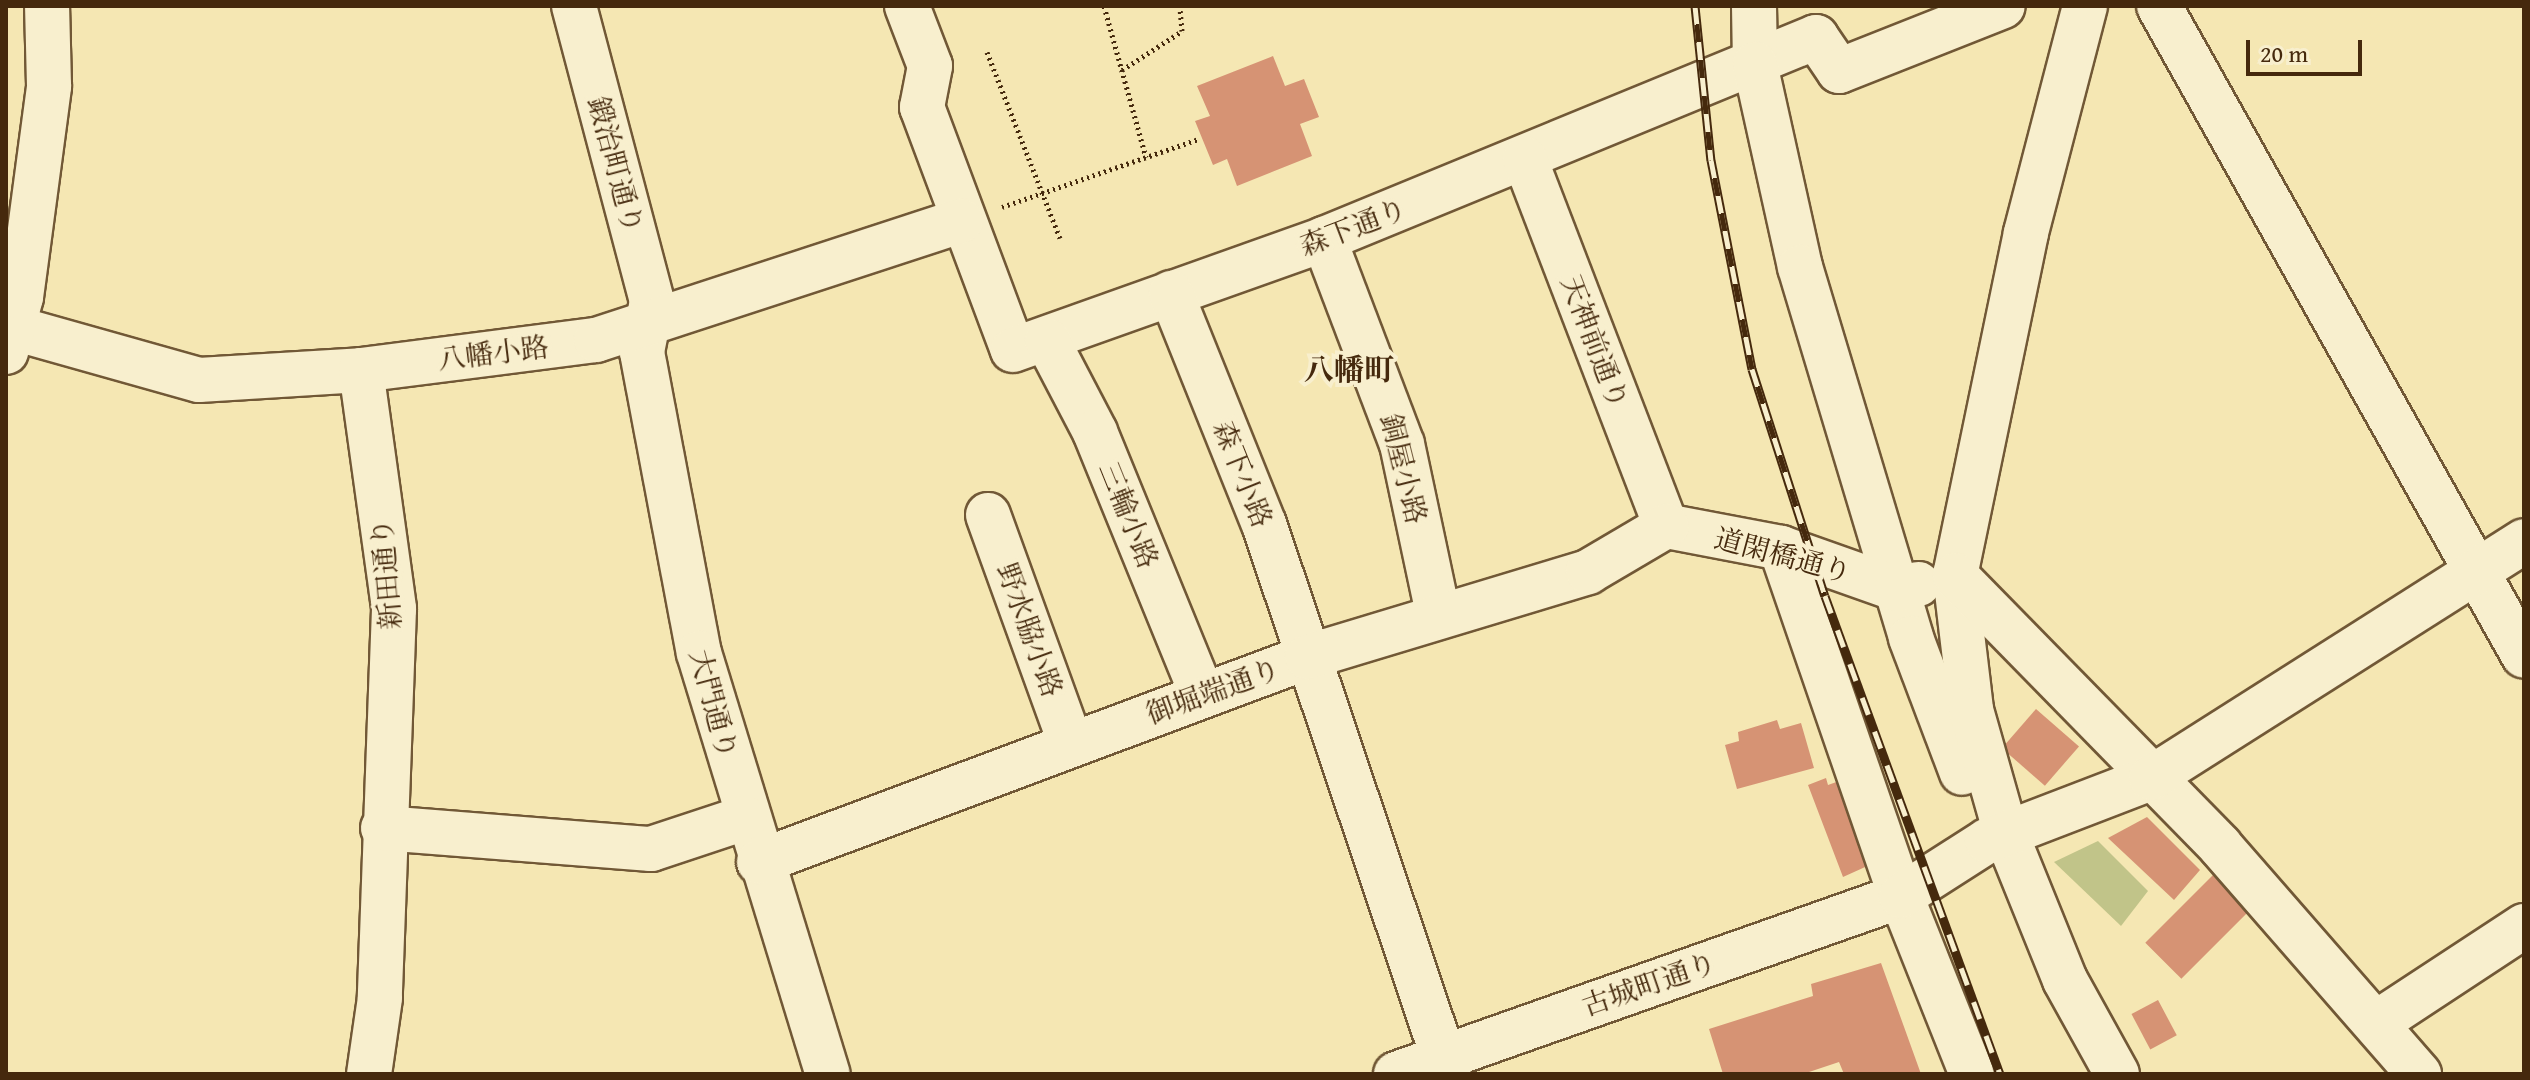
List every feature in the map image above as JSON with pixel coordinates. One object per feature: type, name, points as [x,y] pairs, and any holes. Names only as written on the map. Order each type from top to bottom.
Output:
[{"type":"street","points":[[12,317],[49,86],[47,6]]},
{"type":"street","name":"鍛治町通り","points":[[574,6],[652,301],[645,324]]},
{"type":"street","points":[[907,6],[930,66],[922,107],[961,221]]},
{"type":"street","points":[[1754,6],[1755,64],[1800,267],[1897,589],[1996,838],[2065,980],[2117,1074]]},
{"type":"street","name":"森下通り","points":[[961,221],[1013,350],[1324,239],[1816,37],[1839,71],[2003,6]]},
{"type":"street","points":[[1996,838],[1971,710],[1955,575],[2026,233],[2085,6]]},
{"type":"street","points":[[2159,6],[2524,656]]},
{"type":"street","name":"天神前通り","points":[[1525,159],[1666,526]]},
{"type":"street","name":"八幡小路","points":[[12,317],[199,380],[361,370],[596,340],[961,221]]},
{"type":"street","name":"銅屋小路","points":[[1324,239],[1402,444],[1438,613]]},
{"type":"street","name":"森下小路","points":[[1171,293],[1264,524],[1446,1065]]},
{"type":"street","name":"大門通り","points":[[645,324],[642,352],[699,653],[745,818],[828,1074]]},
{"type":"street","name":"三輪小路","points":[[1047,340],[1095,432],[1202,694]]},
{"type":"street","name":"新田通り","points":[[361,370],[394,609],[383,828],[380,998],[369,1074]]},
{"type":"street","name":"野水脇小路","points":[[988,515],[1071,744]]},
{"type":"street","name":"道閑橋通り","points":[[1666,526],[1781,548],[1897,589]]},
{"type":"street","name":"御堀端通り","points":[[759,862],[1307,657],[1438,613],[1588,572],[1666,526]]},
{"type":"street","name":"古城町通り","points":[[1396,1074],[1446,1065],[1901,896],[1996,838],[2151,778],[2474,567],[2524,541]]},
{"type":"street","points":[[1781,548],[1901,896],[1972,1074]]},
{"type":"street","points":[[1897,589],[1955,575]]},
{"type":"street","points":[[1955,575],[2151,778],[2378,1022],[2419,1074]]},
{"type":"street","points":[[383,828],[651,849],[745,818]]},
{"type":"street","points":[[2378,1022],[2524,926]]},
{"type":"path","points":[[1104,6],[1146,157]]},
{"type":"path","points":[[1122,70],[1182,31],[1180,6]]},
{"type":"path","points":[[987,52],[1060,238]]},
{"type":"path","points":[[961,221],[1198,139]]},
{"type":"green space","points":[[2098,841],[2148,891],[2121,926],[2054,862]]},
{"type":"building","points":[[1273,56],[1285,86],[1304,79],[1319,117],[1300,124],[1312,156],[1237,186],[1227,159],[1213,165],[1195,121],[1210,116],[1197,86]]},
{"type":"building","points":[[2036,709],[2079,746],[2045,786],[2002,748]]},
{"type":"building","points":[[1777,720],[1780,729],[1801,723],[1814,768],[1737,789],[1725,745],[1739,741],[1738,732]]},
{"type":"building","points":[[1826,778],[1828,785],[1842,780],[1874,863],[1843,877],[1808,785]]},
{"type":"building","points":[[2147,817],[2200,870],[2174,900],[2108,838]]},
{"type":"building","points":[[2216,872],[2252,908],[2181,979],[2145,943]]},
{"type":"building","points":[[1881,963],[1921,1074],[1844,1074],[1839,1062],[1803,1074],[1723,1074],[1709,1029],[1813,996],[1811,984]]},
{"type":"building","points":[[2158,1000],[2177,1035],[2150,1049],[2132,1014]]},
{"type":"railway","points":[[1695,6],[1711,160],[1752,369],[1825,596],[2000,1074]]},
{"type":"district","name":"八幡町","points":[[1349,369]]}]
